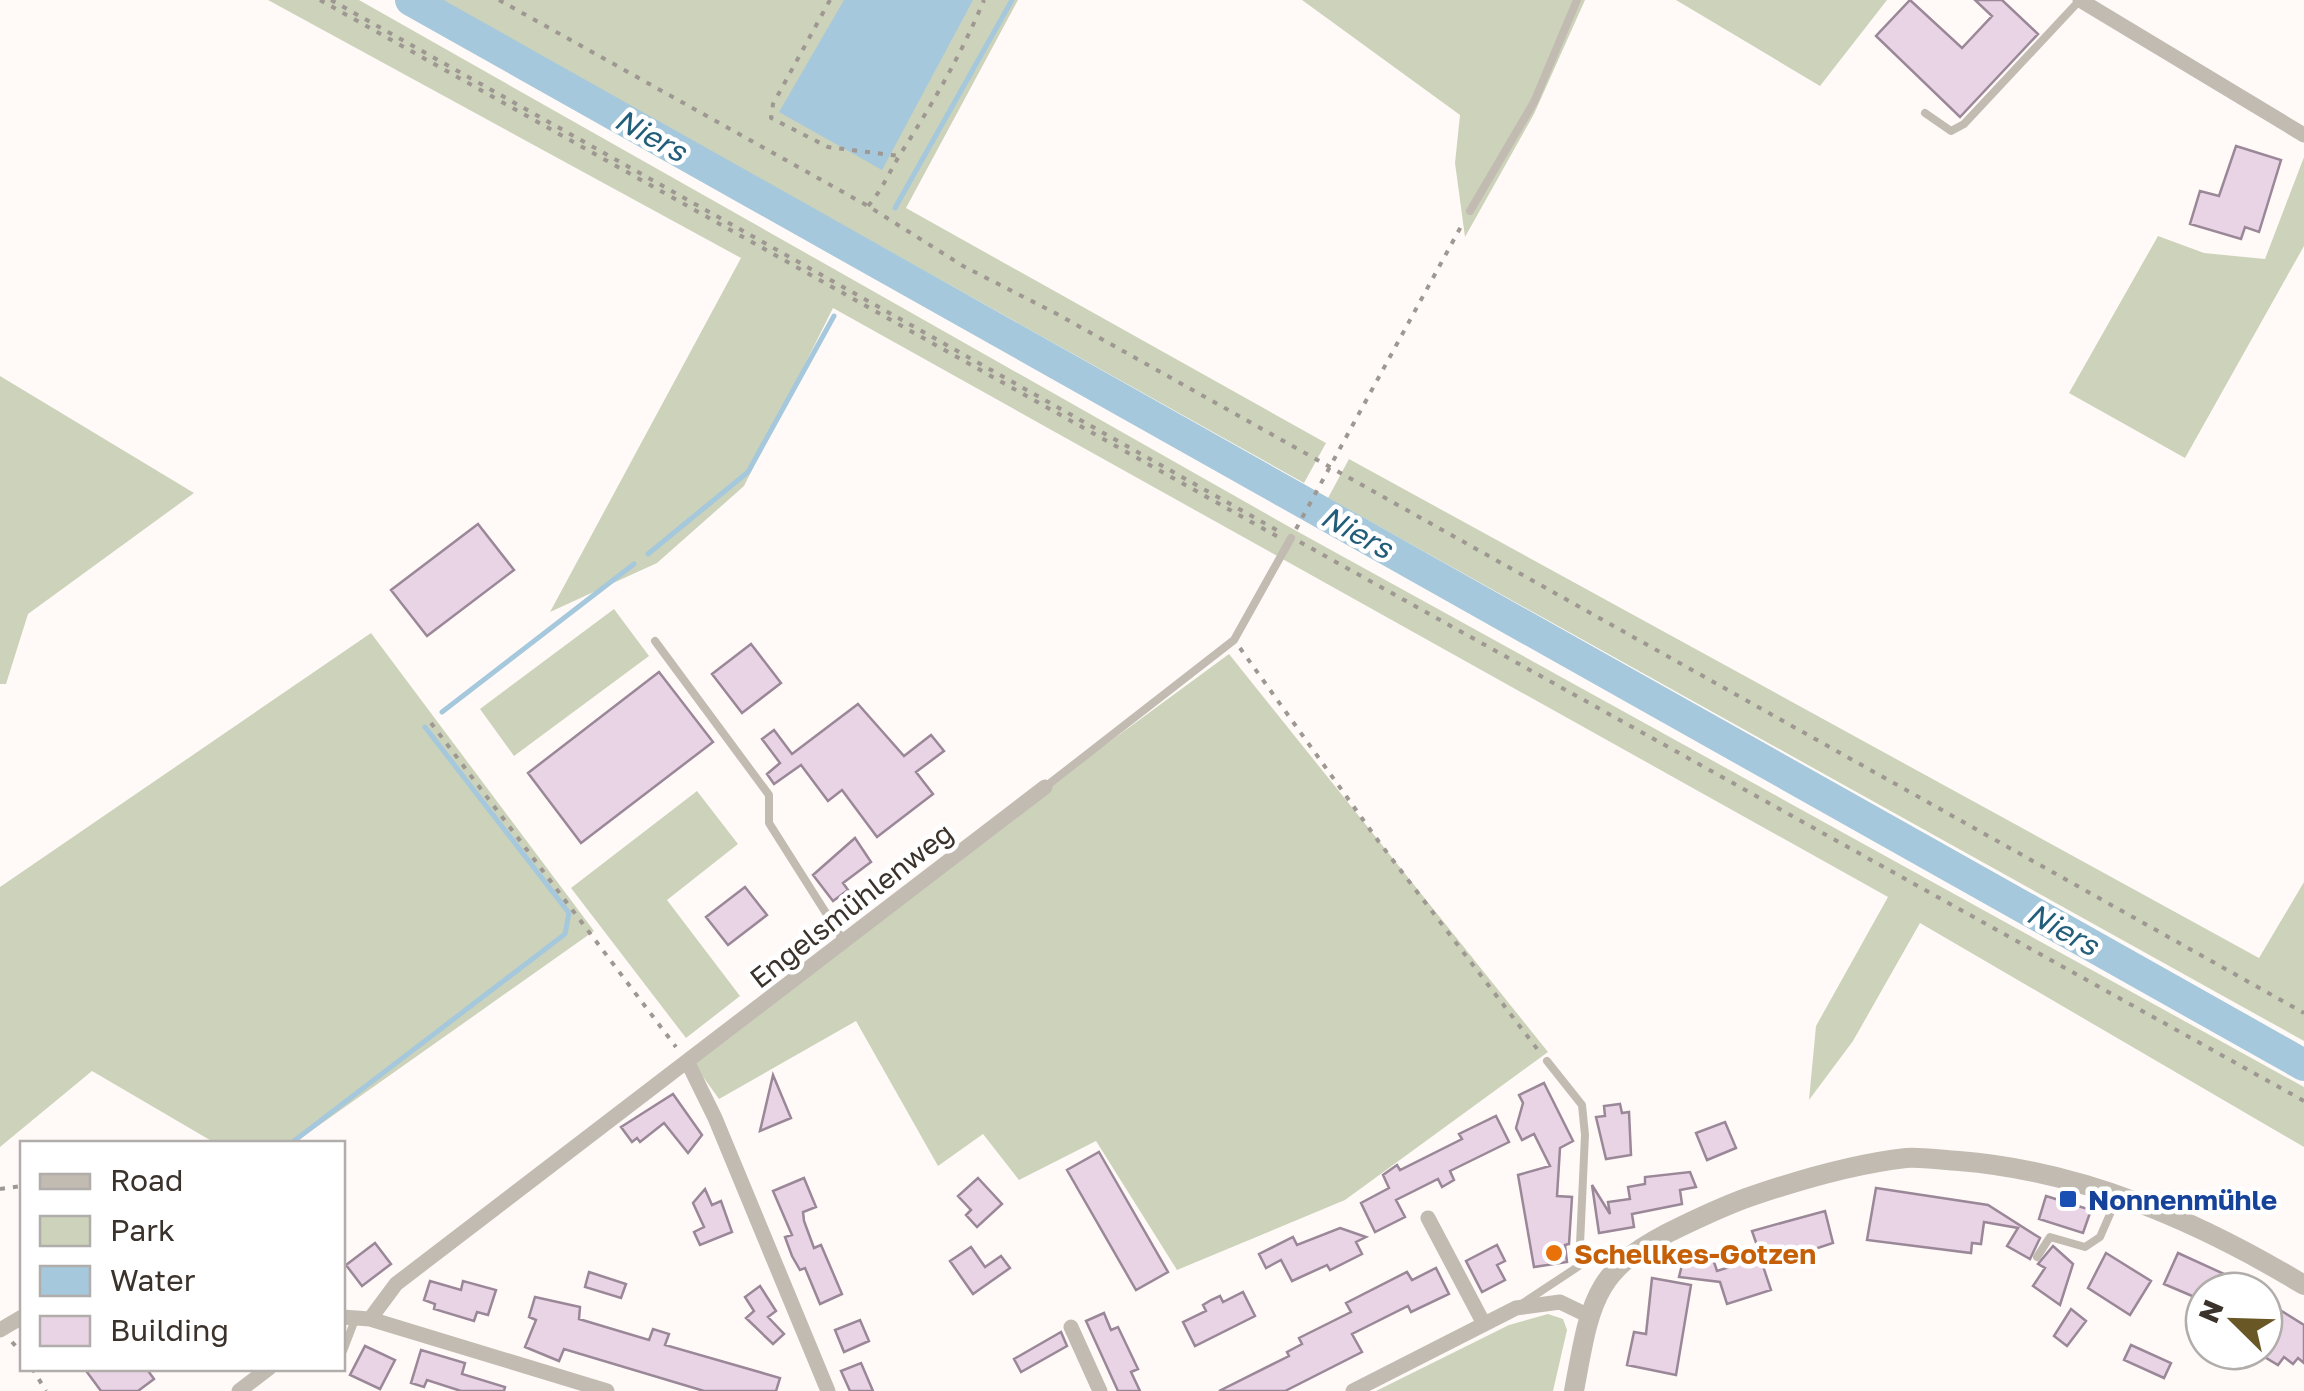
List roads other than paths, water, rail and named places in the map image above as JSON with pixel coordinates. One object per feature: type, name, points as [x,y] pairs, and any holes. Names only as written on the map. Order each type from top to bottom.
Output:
[{"type":"street","points":[[2080,0],[2304,135]]},
{"type":"street","name":"Engelsmühlenweg","points":[[356,1318],[1045,788]]},
{"type":"street","points":[[688,1062],[828,1391]]},
{"type":"street","points":[[1574,1391],[1589,1316],[1612,1270],[1633,1250],[1736,1201],[1819,1174],[1909,1158],[2005,1165],[2118,1194],[2216,1235],[2304,1285]]},
{"type":"street","points":[[1428,1218],[1484,1324]]},
{"type":"street","points":[[1354,1391],[1516,1308],[1560,1302],[1589,1316]]},
{"type":"street","points":[[356,1318],[606,1391]]},
{"type":"street","points":[[1071,1327],[1100,1391]]},
{"type":"street","points":[[240,1391],[265,1371]]},
{"type":"lane","points":[[1470,211],[1534,102],[1577,0]]},
{"type":"lane","points":[[1925,113],[1951,131],[1964,124],[2080,0]]},
{"type":"lane","points":[[1045,788],[1234,640],[1291,538]]},
{"type":"lane","points":[[655,641],[769,795],[769,823],[844,942]]},
{"type":"lane","points":[[1516,1308],[1578,1266],[1585,1135],[1582,1105],[1547,1061]]},
{"type":"lane","points":[[2037,1257],[2050,1237],[2084,1247],[2100,1237],[2118,1194]]},
{"type":"lane","points":[[345,1346],[356,1318]]},
{"type":"water","points":[[844,0],[973,0],[882,170],[779,112]]},
{"type":"waterway","name":"Niers","points":[[411,0],[2304,1065]]},
{"type":"waterway","points":[[895,208],[1012,0]]},
{"type":"waterway","points":[[648,554],[748,472],[834,316]]},
{"type":"waterway","points":[[442,712],[634,564]]},
{"type":"waterway","points":[[294,1141],[565,934],[569,913],[425,727]]},
{"type":"place","name":"Nonnenmühle","points":[[2068,1199]]},
{"type":"place","name":"Schellkes-Gotzen","points":[[1554,1253]]}]
